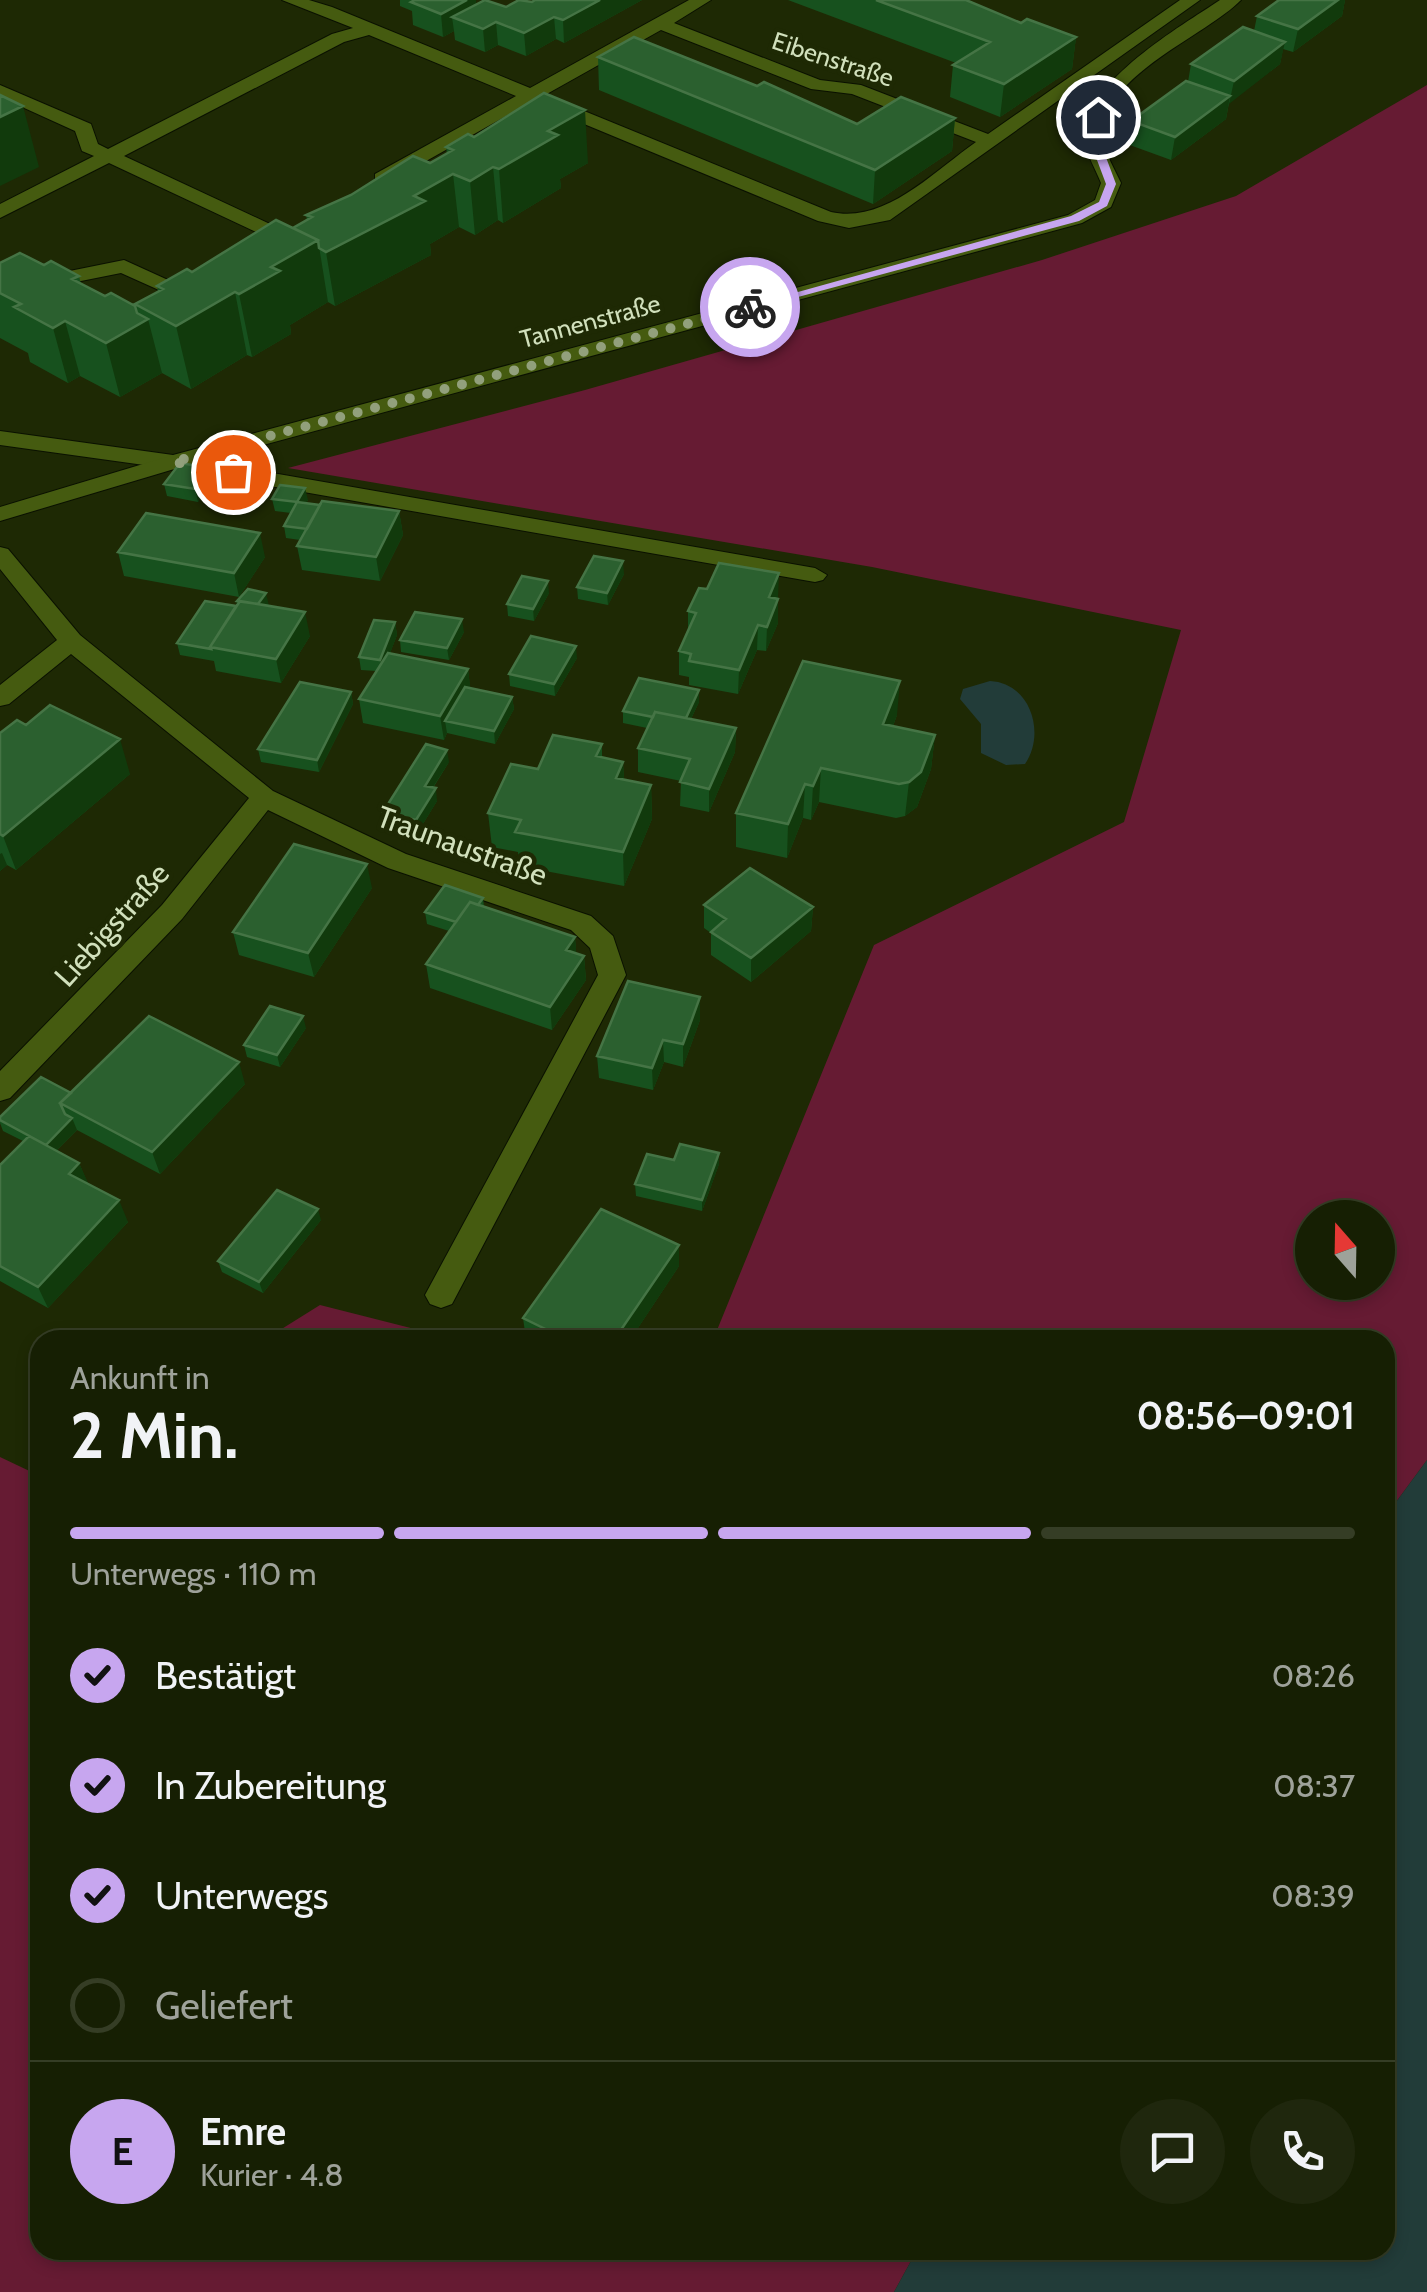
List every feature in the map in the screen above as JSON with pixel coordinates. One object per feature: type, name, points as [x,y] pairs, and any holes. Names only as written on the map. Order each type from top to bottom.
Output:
[{"type":"street","points":[[291,0],[326,10],[825,218],[849,222],[883,216],[992,142],[1099,56],[1191,0]]},
{"type":"street","points":[[326,10],[346,0]]},
{"type":"street","points":[[363,188],[702,0]]},
{"type":"street","name":"Tannenstraße","points":[[0,514],[173,462],[1075,219],[1104,204],[1111,184],[1093,136],[1104,98],[1232,0]]},
{"type":"street","points":[[326,10],[338,38]]},
{"type":"street","name":"Eibenstraße","points":[[660,23],[817,84],[855,89],[992,142]]},
{"type":"street","points":[[0,212],[338,38],[370,30]]},
{"type":"street","points":[[1099,56],[1137,70]]},
{"type":"street","points":[[0,90],[84,128],[89,146],[108,156],[280,236]]},
{"type":"street","points":[[0,297],[26,286],[124,266],[179,293],[212,274]]},
{"type":"street","points":[[0,438],[173,462],[815,575]]},
{"type":"street","name":"Traunaustraße","points":[[0,554],[70,641],[264,797],[397,861],[582,922],[603,943],[612,975],[441,1294]]},
{"type":"street","points":[[0,698],[70,641]]},
{"type":"street","name":"Liebigstraße","points":[[0,1090],[172,912],[264,797]]},
{"type":"shaded area","points":[[1427,85],[1427,1460],[1395,1503],[1395,1330],[717,1330],[874,945],[1124,822],[1181,630],[872,567],[288,468],[585,390],[1042,260],[1236,196]]},
{"type":"shaded area","points":[[320,1305],[419,1330],[280,1330]]},
{"type":"shaded area","points":[[0,1457],[30,1471],[30,2260],[912,2260],[894,2292],[0,2292]]},
{"type":"water","points":[[990,681],[1016,691],[1031,712],[1034,739],[1025,764],[1006,765],[981,753],[981,724],[960,699],[963,689]]},
{"type":"water","points":[[1427,1460],[1427,2292],[894,2292],[912,2260],[1395,2260],[1395,1503]]},
{"type":"building","points":[[467,0],[441,14],[411,2]]},
{"type":"building","points":[[485,0],[506,7],[519,0],[600,0],[563,20],[554,17],[524,33],[496,22],[483,29],[452,17]]},
{"type":"building","points":[[876,0],[966,0],[1021,23],[1027,19],[1076,37],[1004,84],[953,65],[990,42]]},
{"type":"building","points":[[1279,0],[1338,0],[1298,29],[1257,16]]},
{"type":"building","points":[[1243,27],[1285,42],[1234,81],[1191,64]]},
{"type":"building","points":[[634,37],[757,86],[764,82],[857,124],[901,97],[955,118],[875,170],[598,57]]},
{"type":"building","points":[[1186,81],[1230,96],[1175,137],[1131,121]]},
{"type":"building","points":[[544,93],[585,110],[548,131],[558,135],[499,169],[493,167],[470,181],[453,174],[414,196],[425,201],[326,252],[319,248],[318,240],[293,228],[312,217],[306,215],[351,195],[413,156],[430,163],[453,150],[446,147],[468,134],[474,137]]},
{"type":"building","points":[[0,95],[23,106],[0,117]]},
{"type":"building","points":[[276,220],[318,240],[271,267],[280,271],[176,326],[135,304],[163,289],[157,286],[187,269],[192,272]]},
{"type":"building","points":[[20,253],[44,265],[51,261],[79,276],[72,279],[105,296],[111,293],[135,306],[137,313],[148,319],[106,343],[65,321],[53,328],[14,307],[21,304],[0,293],[0,263]]},
{"type":"building","points":[[180,463],[247,474],[225,490],[164,484]]},
{"type":"building","points":[[280,485],[305,488],[297,502],[272,499]]},
{"type":"building","points":[[322,501],[399,511],[376,557],[297,546]]},
{"type":"building","points":[[297,502],[320,505],[307,529],[284,526]]},
{"type":"building","points":[[146,513],[260,533],[234,573],[118,552]]},
{"type":"building","points":[[594,556],[623,561],[607,593],[577,587]]},
{"type":"building","points":[[719,563],[779,573],[769,597],[778,599],[767,627],[758,625],[739,670],[689,661],[691,654],[679,651],[696,613],[688,611],[699,588],[707,589]]},
{"type":"building","points":[[522,576],[548,581],[533,609],[507,604]]},
{"type":"building","points":[[248,589],[266,593],[258,604],[237,601]]},
{"type":"building","points":[[205,601],[236,606],[211,649],[177,643]]},
{"type":"building","points":[[240,601],[305,612],[276,659],[210,647]]},
{"type":"building","points":[[415,612],[462,619],[447,648],[400,640]]},
{"type":"building","points":[[374,620],[395,622],[380,660],[359,657]]},
{"type":"building","points":[[531,636],[576,646],[554,684],[509,674]]},
{"type":"building","points":[[388,653],[468,669],[440,716],[359,699]]},
{"type":"building","points":[[803,661],[900,681],[883,724],[935,735],[921,772],[909,782],[899,784],[821,768],[813,786],[805,784],[788,824],[736,813]]},
{"type":"building","points":[[639,678],[699,690],[686,718],[623,711]]},
{"type":"building","points":[[300,682],[351,692],[317,760],[258,749]]},
{"type":"building","points":[[465,687],[512,697],[494,731],[445,721]]},
{"type":"building","points":[[50,705],[120,739],[3,836],[0,733],[17,720],[26,725]]},
{"type":"building","points":[[655,712],[736,728],[709,789],[680,782],[690,759],[638,748]]},
{"type":"building","points":[[553,735],[602,744],[596,756],[623,762],[616,778],[651,785],[623,852],[515,832],[521,820],[488,813],[511,764],[538,769]]},
{"type":"building","points":[[426,744],[447,750],[425,786],[436,788],[416,820],[383,812]]},
{"type":"building","points":[[294,844],[367,864],[308,953],[233,932]]},
{"type":"building","points":[[750,868],[813,907],[751,958],[711,932],[726,919],[704,905]]},
{"type":"building","points":[[445,885],[483,898],[478,905],[470,902],[456,922],[425,912]]},
{"type":"building","points":[[470,902],[575,937],[566,950],[584,956],[550,1007],[426,964]]},
{"type":"building","points":[[628,981],[700,997],[683,1044],[663,1040],[652,1068],[597,1056]]},
{"type":"building","points":[[270,1006],[303,1016],[277,1055],[244,1045]]},
{"type":"building","points":[[149,1016],[239,1062],[152,1152],[60,1103]]},
{"type":"building","points":[[41,1077],[71,1093],[60,1103],[72,1118],[46,1145],[0,1120]]},
{"type":"building","points":[[29,1136],[79,1163],[69,1174],[119,1200],[38,1287],[0,1266],[0,1165]]},
{"type":"building","points":[[680,1144],[719,1153],[702,1200],[635,1184],[647,1154],[674,1160]]},
{"type":"building","points":[[277,1190],[318,1209],[259,1282],[218,1261]]},
{"type":"building","points":[[601,1209],[679,1245],[621,1330],[548,1330],[523,1318]]},
{"type":"way so far","points":[[233,472],[173,462],[750,307]]},
{"type":"route","points":[[750,307],[1075,219],[1104,204],[1111,184],[1093,136],[1098,117]]}]
